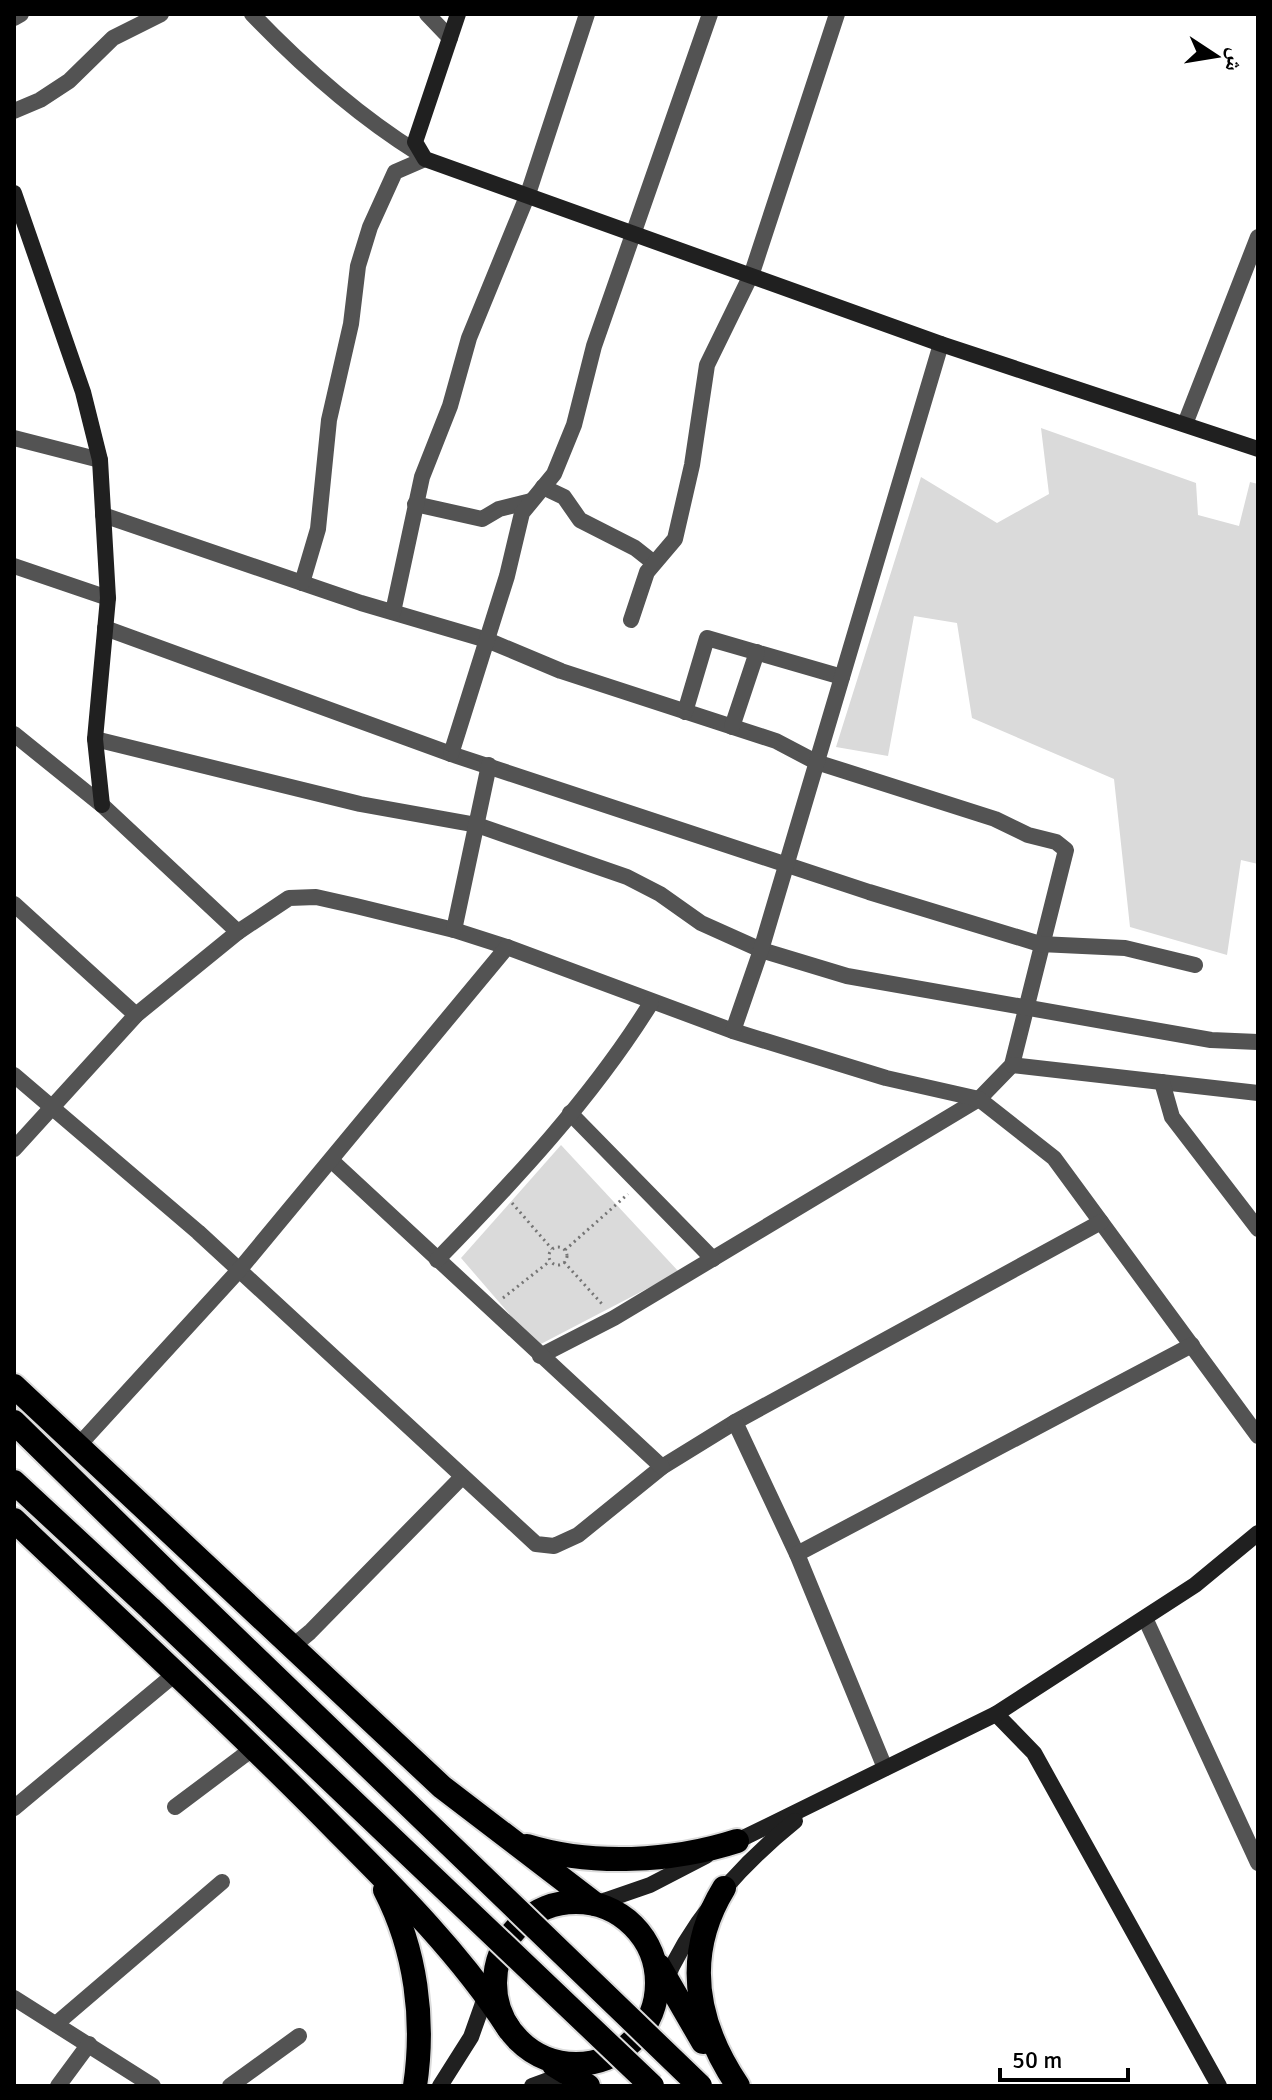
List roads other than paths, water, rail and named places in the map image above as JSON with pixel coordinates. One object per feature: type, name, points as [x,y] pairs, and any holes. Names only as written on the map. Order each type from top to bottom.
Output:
[{"type":"highway","points":[[14,1386],[442,1787],[498,1833],[595,1904],[633,1924],[721,2070],[736,2086]]},
{"type":"highway","points":[[14,1422],[700,2086]]},
{"type":"highway","points":[[14,1482],[652,2086]]},
{"type":"highway","points":[[14,1520],[255,1747],[364,1858],[487,1996],[509,2029],[538,2056],[565,2071],[590,2075],[631,2044],[646,2027],[655,2007],[658,1980],[653,1954]]},
{"type":"highway","points":[[498,1833],[526,1846],[564,1856],[675,1855],[702,1852],[737,1841]]},
{"type":"highway","points":[[364,1858],[394,1907],[413,1969],[420,2029],[415,2086]]},
{"type":"highway","points":[[724,1888],[703,1930],[697,1977],[704,2014],[736,2086]]},
{"type":"highway","points":[[509,2029],[496,1996],[498,1961],[515,1930],[543,1909],[560,1903],[595,1904]]},
{"type":"highway","points":[[538,2056],[590,2075]]},
{"type":"street","points":[[14,18],[21,14]]},
{"type":"street","points":[[14,111],[40,100],[69,81],[113,38],[161,14]]},
{"type":"street","points":[[252,14],[298,61],[364,117],[422,156],[941,344],[1258,449]]},
{"type":"street","points":[[427,14],[450,38]]},
{"type":"street","points":[[422,156],[415,142],[458,14]]},
{"type":"street","points":[[393,612],[422,477],[450,406],[469,338],[528,194],[587,14]]},
{"type":"street","points":[[451,754],[522,513],[554,474],[574,425],[585,373],[710,14]]},
{"type":"street","points":[[631,620],[647,572],[675,539],[692,465],[707,365],[752,273],[837,14]]},
{"type":"street","points":[[302,583],[318,529],[329,420],[351,324],[358,266],[370,227],[395,172],[422,156]]},
{"type":"street","points":[[14,193],[83,392],[100,460],[108,598],[95,739],[102,805]]},
{"type":"street","points":[[1185,424],[1258,237]]},
{"type":"street","points":[[733,1031],[761,950],[783,865],[941,344]]},
{"type":"street","points":[[14,438],[100,460]]},
{"type":"street","points":[[543,487],[564,497],[580,520],[635,548],[654,563]]},
{"type":"street","points":[[415,504],[470,519],[482,519],[499,509],[531,501]]},
{"type":"street","points":[[103,515],[302,583],[487,640],[561,671],[776,741],[816,762],[995,819],[1028,835],[1056,842],[1066,850],[1012,1065],[979,1099],[614,1318],[540,1356]]},
{"type":"street","points":[[14,566],[108,598]]},
{"type":"street","points":[[105,628],[451,754],[783,865],[1040,944],[1125,948],[1195,965]]},
{"type":"street","points":[[685,712],[707,638],[842,677]]},
{"type":"street","points":[[732,727],[757,652]]},
{"type":"street","points":[[14,734],[102,805],[238,932]]},
{"type":"street","points":[[95,739],[360,804],[477,825],[627,877],[660,894],[701,923],[761,950],[847,976],[1211,1040],[1258,1042]]},
{"type":"street","points":[[454,930],[489,765]]},
{"type":"street","points":[[14,1149],[136,1015],[238,932],[289,898],[316,897],[454,930],[733,1031],[886,1078],[979,1099],[1054,1158],[1258,1436]]},
{"type":"street","points":[[14,904],[136,1015]]},
{"type":"street","points":[[78,1446],[240,1269],[507,947]]},
{"type":"street","points":[[437,1260],[503,1193],[618,1056],[651,1003]]},
{"type":"street","points":[[1012,1065],[1258,1093]]},
{"type":"street","points":[[14,1075],[240,1269],[536,1544],[554,1546],[578,1535],[662,1467],[735,1422],[1101,1222]]},
{"type":"street","points":[[1162,1082],[1172,1117],[1258,1229]]},
{"type":"street","points":[[570,1113],[713,1259]]},
{"type":"street","points":[[332,1161],[662,1467]]},
{"type":"street","points":[[797,1554],[1192,1345]]},
{"type":"street","points":[[735,1422],[797,1554],[885,1768]]},
{"type":"street","points":[[292,1647],[462,1477]]},
{"type":"street","points":[[595,1904],[650,1885],[996,1714],[1195,1585],[1258,1533]]},
{"type":"street","points":[[1145,1618],[1258,1862]]},
{"type":"street","points":[[14,1808],[175,1674]]},
{"type":"street","points":[[996,1714],[1034,1753],[1219,2086]]},
{"type":"street","points":[[175,1807],[255,1747]]},
{"type":"street","points":[[655,2007],[665,1978],[683,1943],[724,1888],[818,1802]]},
{"type":"street","points":[[56,2024],[222,1882]]},
{"type":"street","points":[[440,2086],[471,2037],[498,1961]]},
{"type":"street","points":[[14,1998],[153,2086]]},
{"type":"street","points":[[230,2086],[299,2036]]},
{"type":"street","points":[[58,2086],[89,2044]]},
{"type":"street","points":[[532,2086],[565,2071]]}]
